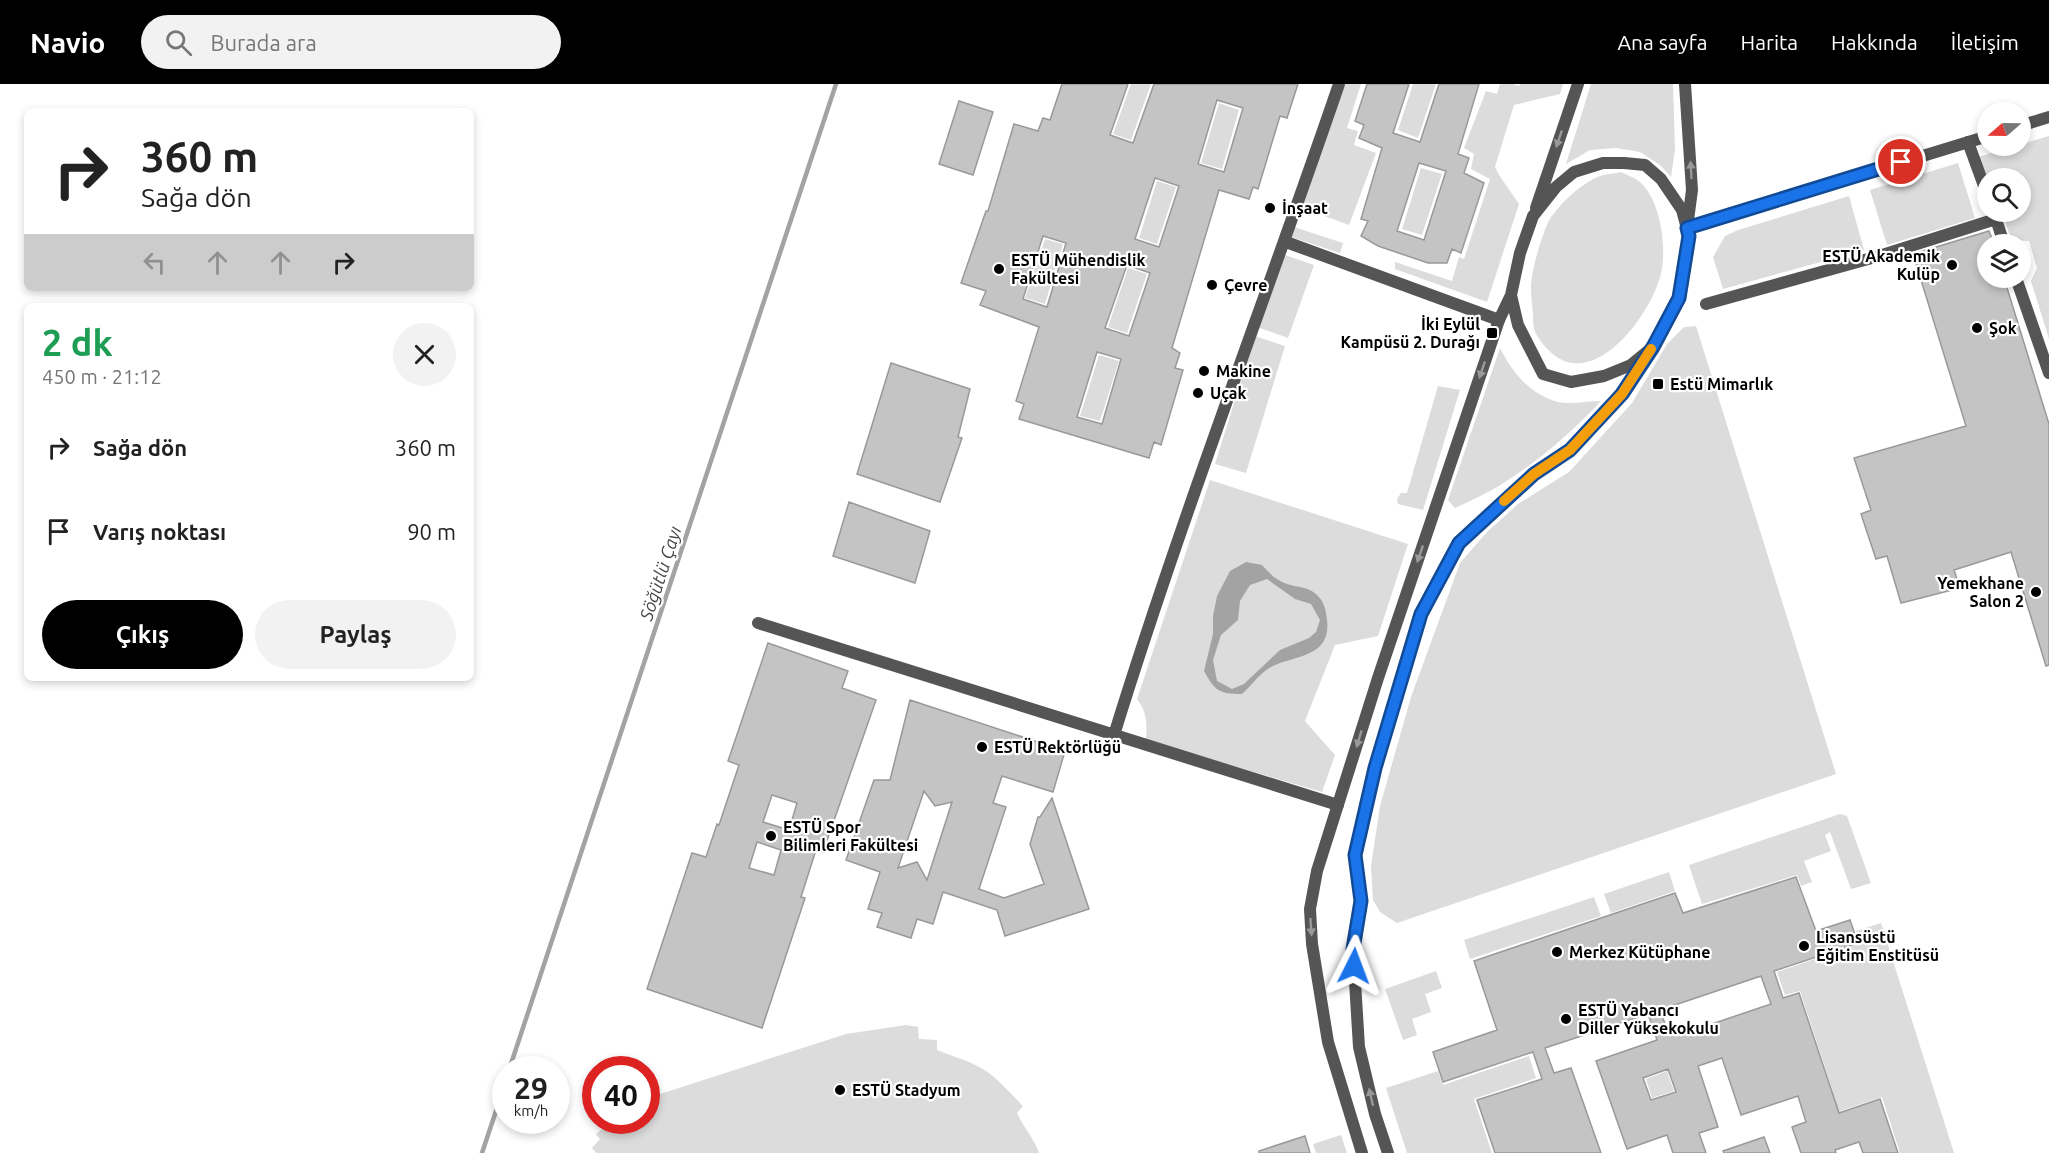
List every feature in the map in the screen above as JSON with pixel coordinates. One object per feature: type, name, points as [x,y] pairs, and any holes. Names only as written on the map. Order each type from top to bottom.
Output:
[{"type":"street","points":[[1114,735],[1234,379],[1286,242],[1339,84]]},
{"type":"street","points":[[1362,1153],[1328,1042],[1312,944],[1310,909],[1317,871],[1378,678],[1499,320],[1510,295],[1520,253],[1578,84]]},
{"type":"street","points":[[1685,84],[1692,190],[1687,228]]},
{"type":"street","points":[[2031,123],[2049,117]]},
{"type":"street","points":[[1687,228],[1977,139]]},
{"type":"street","points":[[1968,142],[1977,168]]},
{"type":"street","points":[[1388,1153],[1375,1114],[1359,1047],[1353,949],[1361,901],[1355,855],[1375,768],[1421,614],[1459,543],[1534,474],[1570,450],[1622,394],[1653,347],[1679,298],[1689,236],[1683,210],[1660,178],[1645,165],[1604,163],[1574,172],[1556,187],[1533,216]]},
{"type":"street","points":[[1706,304],[1879,256],[1977,221]]},
{"type":"street","points":[[1286,242],[1499,320]]},
{"type":"street","points":[[2019,288],[2049,373]]},
{"type":"street","points":[[1510,295],[1518,325],[1543,374],[1571,382],[1604,376],[1631,365],[1653,347]]},
{"type":"street","points":[[758,622],[1338,805]]},
{"type":"shaded area","points":[[1131,84],[1151,84],[1131,140],[1113,134]]},
{"type":"shaded area","points":[[1338,84],[1361,84],[1347,128],[1358,131],[1354,145],[1376,153],[1349,225],[1300,207]]},
{"type":"shaded area","points":[[1413,84],[1436,84],[1418,138],[1398,130]]},
{"type":"shaded area","points":[[1500,84],[1519,86],[1520,84],[1563,84],[1560,94],[1514,105],[1495,167],[1519,204],[1487,302],[1395,269],[1395,262],[1452,281],[1459,257],[1464,259],[1490,179],[1471,169],[1474,154],[1464,148],[1486,91],[1497,94]]},
{"type":"shaded area","points":[[1591,84],[1673,84],[1675,149],[1671,177],[1660,165],[1640,152],[1616,148],[1590,150],[1566,164]]},
{"type":"shaded area","points":[[1219,103],[1239,110],[1222,169],[1201,163]]},
{"type":"shaded area","points":[[2049,136],[2049,339],[2031,281],[2037,268],[2031,248],[2031,234],[2010,234],[2005,222],[2031,222],[2031,168],[1983,168],[1978,157],[2031,156],[2031,141]]},
{"type":"shaded area","points":[[1958,163],[1975,218],[1887,245],[1870,190]]},
{"type":"shaded area","points":[[1421,168],[1442,174],[1422,235],[1402,229]]},
{"type":"shaded area","points":[[1621,172],[1641,183],[1648,191],[1657,211],[1663,247],[1662,268],[1658,283],[1641,317],[1614,347],[1599,357],[1583,363],[1567,362],[1548,350],[1534,330],[1531,287],[1538,251],[1551,217],[1565,200],[1595,178]]},
{"type":"shaded area","points":[[1157,181],[1176,187],[1157,244],[1139,238]]},
{"type":"shaded area","points":[[1849,196],[1864,250],[1723,289],[1713,257],[1725,236]]},
{"type":"shaded area","points":[[1291,226],[1343,243],[1340,253],[1288,236]]},
{"type":"shaded area","points":[[1045,239],[1063,244],[1045,304],[1025,298]]},
{"type":"shaded area","points":[[1282,254],[1314,265],[1288,338],[1257,327]]},
{"type":"shaded area","points":[[1128,268],[1147,274],[1127,333],[1108,327]]},
{"type":"shaded area","points":[[1696,326],[1836,774],[1397,923],[1380,912],[1373,900],[1371,866],[1380,806],[1411,697],[1460,563],[1486,533],[1518,504],[1569,472],[1632,403],[1667,344],[1684,327]]},
{"type":"shaded area","points":[[1255,336],[1285,346],[1246,473],[1215,464]]},
{"type":"shaded area","points":[[1500,348],[1516,374],[1548,399],[1563,403],[1601,401],[1531,464],[1493,489],[1455,508],[1448,500]]},
{"type":"shaded area","points":[[1099,355],[1119,361],[1100,421],[1080,416]]},
{"type":"shaded area","points":[[1438,386],[1460,390],[1423,510],[1398,504],[1397,499],[1401,493],[1407,493]]},
{"type":"shaded area","points":[[1210,480],[1408,544],[1378,636],[1335,645],[1305,721],[1335,755],[1322,792],[1146,740],[1146,718],[1137,699]]},
{"type":"shaded area","points":[[1246,562],[1262,565],[1279,580],[1317,595],[1324,606],[1327,620],[1327,634],[1315,650],[1262,673],[1242,694],[1218,690],[1204,671],[1213,634],[1213,616],[1217,596],[1230,571]],"holes":[[[1267,579],[1295,599],[1311,604],[1320,620],[1316,632],[1309,638],[1280,650],[1244,684],[1232,689],[1217,681],[1213,660],[1221,635],[1238,620],[1240,601],[1250,585]]]},
{"type":"shaded area","points":[[1840,814],[1847,816],[1871,883],[1851,889],[1830,832],[1825,835],[1831,851],[1804,861],[1812,882],[1801,886],[1797,875],[1702,904],[1689,865]]},
{"type":"shaded area","points":[[1669,872],[1675,891],[1611,913],[1604,894]]},
{"type":"shaded area","points":[[1594,897],[1601,916],[1470,959],[1464,940]]},
{"type":"shaded area","points":[[1881,923],[1954,1153],[1900,1153],[1882,1097],[1822,1117],[1815,1098],[1833,1092],[1800,991],[1785,995],[1777,972],[1860,943],[1856,931]]},
{"type":"shaded area","points":[[1436,971],[1442,988],[1425,994],[1431,1012],[1412,1019],[1417,1035],[1403,1040],[1385,989]]},
{"type":"shaded area","name":"ESTÜ Stadyum","points":[[906,1025],[918,1027],[919,1039],[937,1040],[937,1050],[977,1066],[1002,1084],[1023,1106],[1017,1113],[1039,1153],[596,1153],[592,1148],[600,1139],[596,1134],[660,1134],[660,1094],[846,1034]]},
{"type":"shaded area","points":[[1529,1056],[1536,1078],[1474,1099],[1492,1153],[1407,1153],[1386,1088],[1438,1071],[1443,1085]]},
{"type":"shaded area","points":[[1667,1071],[1674,1091],[1652,1098],[1646,1079]]},
{"type":"shaded area","points":[[1341,1135],[1347,1153],[1316,1153],[1313,1144]]},
{"type":"building","name":"ESTÜ Mühendislik Fakültesi","points":[[1062,84],[1128,84],[1110,135],[1133,143],[1154,84],[1298,84],[1287,118],[1280,116],[1258,189],[1253,187],[1249,199],[1219,190],[1172,348],[1180,353],[1175,368],[1183,370],[1161,445],[1154,442],[1149,458],[1019,419],[1024,404],[1016,401],[1039,327],[980,305],[986,291],[961,283],[986,211],[988,211],[1014,124],[1038,131],[1043,118],[1050,120]],"holes":[[[1217,100],[1243,108],[1224,172],[1198,164]],[[1155,178],[1179,186],[1159,247],[1135,239]],[[1043,236],[1066,243],[1047,307],[1023,299]],[[1127,265],[1150,273],[1129,336],[1105,328]],[[1097,352],[1121,359],[1102,424],[1077,417]]]},
{"type":"building","points":[[1367,84],[1409,84],[1393,133],[1420,142],[1439,84],[1479,84],[1458,154],[1469,158],[1464,173],[1484,183],[1461,253],[1452,249],[1447,263],[1428,263],[1378,246],[1361,236],[1368,221],[1361,219],[1382,148],[1359,138],[1364,125],[1355,121]],"holes":[[[1419,163],[1446,171],[1424,240],[1397,231]]]},
{"type":"building","points":[[959,101],[993,112],[973,175],[939,164]]},
{"type":"building","points":[[1977,235],[1977,288],[2007,288],[2049,424],[2049,665],[2046,666],[2011,552],[1954,570],[1960,588],[1901,603],[1887,556],[1876,559],[1861,514],[1871,510],[1854,458],[1966,426],[1913,254]]},
{"type":"building","points":[[891,363],[970,389],[958,437],[962,438],[940,502],[857,474]]},
{"type":"building","points":[[849,502],[930,531],[915,583],[833,556]]},
{"type":"building","name":"ESTÜ Spor Bilimleri Fakültesi","points":[[768,643],[848,671],[842,688],[876,700],[823,852],[816,850],[801,897],[805,898],[762,1028],[647,989],[692,853],[706,857],[717,824],[719,825],[739,765],[728,761]],"holes":[[[772,795],[797,803],[789,830],[763,822]],[[757,842],[781,850],[774,875],[749,868]]]},
{"type":"building","points":[[910,700],[1065,751],[1053,792],[1002,776],[993,803],[1006,807],[979,889],[1004,898],[1044,884],[1030,844],[1038,817],[1052,798],[1089,909],[1005,936],[997,910],[943,892],[933,924],[917,919],[911,938],[877,927],[882,913],[868,909],[880,872],[846,860],[874,780],[890,780]],"holes":[[[924,791],[935,806],[952,802],[927,880],[917,862],[898,868]]]},
{"type":"building","name":"ESTÜ Yabancı Diller Yüksekokulu","points":[[1796,877],[1816,931],[1850,920],[1858,943],[1774,971],[1783,998],[1799,993],[1839,1113],[1880,1099],[1898,1153],[1863,1153],[1859,1142],[1835,1150],[1836,1153],[1801,1153],[1792,1127],[1806,1122],[1798,1096],[1741,1115],[1722,1058],[1698,1066],[1718,1127],[1699,1133],[1706,1153],[1673,1153],[1667,1135],[1627,1149],[1596,1061],[1657,1040],[1648,1014],[1545,1048],[1554,1073],[1571,1068],[1601,1153],[1495,1153],[1477,1100],[1542,1079],[1533,1052],[1443,1082],[1433,1052],[1497,1030],[1474,961],[1675,893],[1683,913]],"holes":[[[1761,976],[1771,1004],[1688,1032],[1687,1029],[1669,1035],[1660,1010]],[[1668,1069],[1676,1092],[1651,1100],[1643,1078]]]},
{"type":"building","points":[[1305,1136],[1310,1153],[1259,1153],[1259,1151]]},
{"type":"building","points":[[1764,1137],[1770,1153],[1724,1153],[1723,1151]]},
{"type":"waterway","name":"Söğütlü Çayı","points":[[514,1056],[836,84]]},
{"type":"waterway","name":"Söğütlü Çayı","points":[[482,1153],[492,1123]]},
{"type":"slow traffic","points":[[1504,501],[1534,474],[1570,450],[1622,394],[1651,349]]},
{"type":"place","name":"İnşaat","points":[[1270,208]]},
{"type":"place","name":"ESTÜ Akademik Kulüp","points":[[1952,265]]},
{"type":"place","name":"ESTÜ Mühendislik Fakültesi","points":[[999,269]]},
{"type":"place","name":"Çevre","points":[[1212,285]]},
{"type":"place","name":"Şok","points":[[1977,328]]},
{"type":"place","name":"İki Eylül Kampüsü 2. Durağı","points":[[1492,333]]},
{"type":"place","name":"Makine","points":[[1204,371]]},
{"type":"place","name":"Estü Mimarlık","points":[[1658,384]]},
{"type":"place","name":"Uçak","points":[[1198,393]]},
{"type":"place","name":"Yemekhane Salon 2","points":[[2036,592]]},
{"type":"place","name":"ESTÜ Rektörlüğü","points":[[982,747]]},
{"type":"place","name":"ESTÜ Spor Bilimleri Fakültesi","points":[[771,836]]},
{"type":"place","name":"Lisansüstü Eğitim Enstitüsü","points":[[1804,946]]},
{"type":"place","name":"Merkez Kütüphane","points":[[1557,952]]},
{"type":"place","name":"ESTÜ Yabancı Diller Yüksekokulu","points":[[1566,1019]]},
{"type":"place","name":"ESTÜ Stadyum","points":[[840,1090]]},
{"type":"route","points":[[1354,966],[1353,949],[1361,901],[1355,855],[1375,768],[1421,614],[1459,543],[1534,474],[1570,450],[1622,394],[1653,347],[1679,298],[1689,236],[1687,228],[1901,162]]}]
